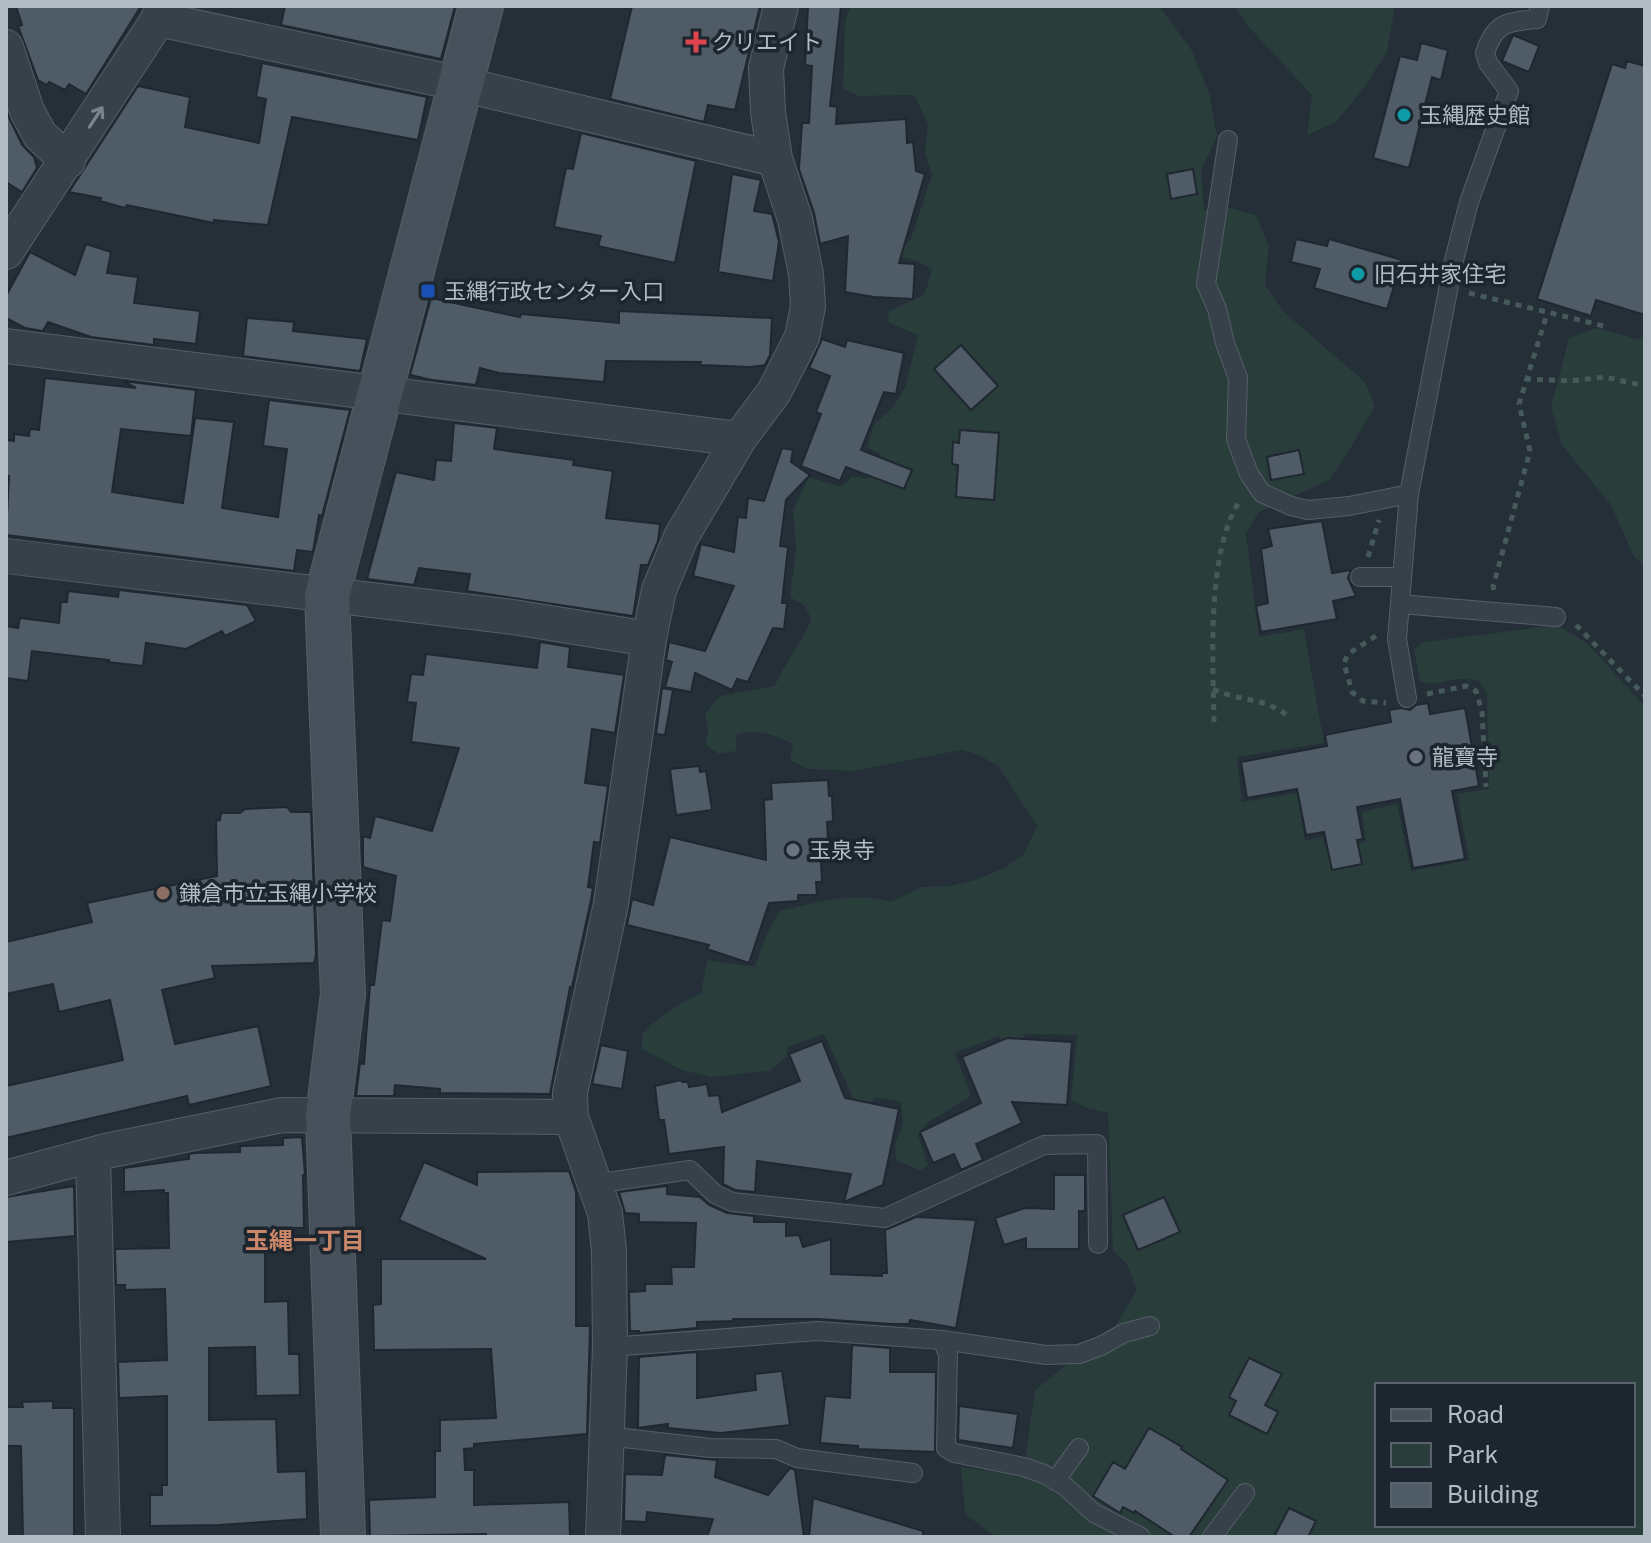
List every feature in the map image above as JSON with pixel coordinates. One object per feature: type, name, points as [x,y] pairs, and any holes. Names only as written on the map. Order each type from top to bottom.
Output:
[{"type":"street","points":[[343,1537],[328,1116],[343,994],[327,596],[481,6]]},
{"type":"street","points":[[603,1537],[610,1347],[609,1251],[605,1213],[571,1117],[570,1093],[611,904],[649,639],[659,590],[681,537],[739,439],[774,392],[802,337],[808,306],[801,242],[775,159],[768,112],[766,68],[781,6]]},
{"type":"street","points":[[6,252],[162,12],[775,159]]},
{"type":"street","points":[[6,47],[27,111],[40,135],[68,161]]},
{"type":"street","points":[[6,346],[739,439]]},
{"type":"street","points":[[6,556],[513,617],[649,639]]},
{"type":"street","points":[[6,1178],[93,1155],[282,1115],[571,1117]]},
{"type":"street","points":[[93,1155],[103,1537]]},
{"type":"lane","points":[[1407,698],[1397,639],[1409,494],[1469,202],[1509,91],[1488,63],[1485,53],[1497,29],[1507,22],[1537,19],[1540,6]]},
{"type":"lane","points":[[1228,140],[1206,284],[1238,378],[1236,439],[1249,474],[1262,493],[1308,510],[1409,494]]},
{"type":"lane","points":[[1362,577],[1402,577]]},
{"type":"lane","points":[[1400,604],[1556,617]]},
{"type":"lane","points":[[594,1184],[690,1170],[715,1194],[732,1202],[885,1218],[1044,1145],[1097,1144],[1098,1244]]},
{"type":"lane","points":[[610,1347],[818,1331],[942,1340],[1046,1355],[1079,1354],[1124,1333],[1150,1326]]},
{"type":"lane","points":[[942,1340],[948,1354],[946,1448],[954,1453],[1024,1467],[1055,1481],[1094,1513],[1141,1537]]},
{"type":"lane","points":[[607,1436],[710,1448],[776,1449],[797,1458],[913,1473]]},
{"type":"lane","points":[[1055,1481],[1079,1448]]},
{"type":"lane","points":[[1212,1537],[1245,1493]]},
{"type":"path","points":[[1449,288],[1604,326]]},
{"type":"path","points":[[1506,613],[1493,587],[1530,451],[1519,404],[1547,314]]},
{"type":"path","points":[[1525,379],[1570,381],[1605,377],[1645,386]]},
{"type":"path","points":[[1214,722],[1213,634],[1225,533],[1238,501],[1256,484]]},
{"type":"path","points":[[1362,577],[1383,500]]},
{"type":"path","points":[[1556,617],[1576,625],[1645,696]]},
{"type":"path","points":[[1213,689],[1230,697],[1274,705],[1291,718]]},
{"type":"green space","points":[[851,6],[1159,6],[1191,49],[1209,92],[1217,136],[1201,171],[1204,210],[1226,207],[1256,215],[1269,246],[1265,285],[1283,311],[1365,382],[1375,406],[1329,480],[1259,512],[1246,533],[1259,637],[1304,629],[1324,743],[1237,757],[1242,802],[1297,793],[1305,841],[1323,837],[1326,851],[1366,842],[1362,812],[1397,804],[1411,871],[1469,860],[1457,794],[1489,789],[1487,694],[1479,681],[1470,679],[1434,683],[1420,681],[1414,649],[1424,642],[1557,625],[1588,644],[1645,707],[1645,1537],[996,1537],[965,1514],[961,1467],[1003,1473],[1025,1460],[1035,1390],[1115,1326],[1137,1290],[1127,1264],[1113,1251],[1108,1113],[1089,1109],[1071,1100],[1077,1035],[1024,1034],[1023,1050],[1010,1052],[999,1036],[955,1053],[971,1096],[927,1123],[918,1135],[928,1165],[920,1171],[896,1160],[895,1145],[903,1123],[901,1102],[875,1097],[866,1110],[858,1108],[824,1034],[787,1047],[787,1056],[770,1071],[711,1077],[682,1070],[642,1049],[642,1034],[648,1028],[677,1006],[701,994],[707,960],[754,967],[780,911],[849,898],[891,902],[922,887],[950,886],[975,880],[1004,868],[1024,854],[1037,826],[999,767],[977,754],[961,750],[854,771],[808,769],[790,760],[793,744],[765,734],[751,732],[736,735],[736,751],[719,754],[705,745],[708,731],[705,714],[720,696],[775,686],[807,629],[811,619],[805,606],[790,597],[796,549],[793,510],[809,477],[842,487],[852,476],[867,479],[881,454],[867,447],[874,424],[893,407],[905,388],[918,335],[889,323],[888,312],[925,294],[932,269],[894,255],[911,239],[932,175],[925,152],[928,124],[914,95],[859,96],[843,89],[845,21]]},
{"type":"green space","points":[[1235,6],[1395,6],[1387,52],[1363,89],[1336,122],[1307,135],[1312,95],[1247,25]]},
{"type":"green space","points":[[1596,328],[1638,339],[1645,335],[1645,568],[1633,555],[1611,505],[1562,445],[1551,407],[1569,338]]},
{"type":"building","points":[[16,6],[141,6],[86,94],[69,84],[65,90],[38,80],[18,26],[22,25]]},
{"type":"building","points":[[285,6],[455,6],[441,59],[281,25]]},
{"type":"building","points":[[632,6],[760,6],[735,110],[708,105],[704,122],[610,99]]},
{"type":"building","points":[[808,6],[841,6],[830,106],[837,107],[836,124],[906,119],[907,143],[913,142],[916,171],[925,174],[899,263],[915,264],[913,299],[845,292],[848,236],[820,244],[814,213],[799,169],[802,123],[809,123],[812,66],[805,65]]},
{"type":"building","points":[[1513,35],[1539,46],[1529,72],[1502,61]]},
{"type":"building","name":"玉縄歴史館","points":[[1421,43],[1448,50],[1441,80],[1432,77],[1409,168],[1373,158],[1400,56],[1417,60]]},
{"type":"building","points":[[1627,61],[1645,66],[1645,315],[1596,300],[1591,316],[1537,299],[1612,64],[1625,68]]},
{"type":"building","points":[[262,63],[427,97],[418,140],[292,117],[268,225],[214,220],[214,223],[127,205],[125,208],[100,201],[101,198],[69,192],[138,86],[190,97],[185,127],[259,143],[266,99],[256,97]]},
{"type":"building","points":[[6,111],[22,145],[34,157],[37,168],[22,192],[6,182]]},
{"type":"building","points":[[581,133],[696,161],[675,263],[598,246],[601,236],[554,227],[566,168],[573,169]]},
{"type":"building","points":[[1193,169],[1197,194],[1171,199],[1167,174]]},
{"type":"building","points":[[732,174],[761,180],[754,211],[772,214],[779,242],[773,281],[718,272]]},
{"type":"building","name":"旧石井家住宅","points":[[1296,239],[1327,246],[1329,239],[1402,260],[1387,309],[1314,288],[1320,269],[1291,262]]},
{"type":"building","points":[[86,244],[111,252],[107,273],[138,277],[134,303],[200,311],[196,344],[154,339],[154,345],[91,337],[48,322],[43,331],[25,328],[6,318],[6,296],[30,252],[75,275]]},
{"type":"building","points":[[431,298],[520,317],[521,314],[619,323],[619,311],[772,318],[770,355],[765,365],[751,367],[700,365],[701,362],[606,361],[604,382],[499,373],[480,368],[476,385],[432,380],[410,375]]},
{"type":"building","points":[[247,318],[294,322],[293,331],[367,339],[360,371],[243,356]]},
{"type":"building","points":[[822,339],[845,347],[847,340],[904,353],[896,394],[884,392],[861,450],[912,470],[904,489],[846,467],[840,481],[801,466],[821,414],[816,412],[830,376],[809,368]]},
{"type":"building","points":[[961,345],[998,386],[971,410],[934,369]]},
{"type":"building","points":[[45,378],[136,388],[123,381],[196,390],[191,436],[121,429],[112,492],[183,503],[195,418],[234,422],[222,508],[278,517],[287,449],[263,446],[269,400],[350,410],[322,516],[319,515],[313,552],[297,550],[294,571],[6,535],[9,476],[6,475],[6,440],[14,441],[14,434],[29,436],[30,429],[39,430]]},
{"type":"building","points":[[454,423],[497,428],[494,449],[574,460],[573,465],[613,471],[606,518],[660,524],[658,541],[648,565],[641,565],[633,616],[467,591],[470,574],[419,568],[414,585],[367,579],[396,472],[434,480],[436,460],[451,461]]},
{"type":"building","points":[[960,430],[999,433],[994,500],[956,497],[958,465],[952,464],[953,442],[959,443]]},
{"type":"building","points":[[782,448],[793,450],[791,462],[810,475],[786,500],[780,546],[788,547],[782,603],[787,603],[784,629],[773,628],[748,682],[737,679],[732,690],[695,673],[691,692],[665,687],[672,662],[666,660],[669,642],[705,651],[734,586],[693,576],[701,544],[734,552],[738,517],[746,518],[748,498],[764,501]]},
{"type":"building","points":[[1299,450],[1304,474],[1271,480],[1267,457]]},
{"type":"building","points":[[1322,521],[1332,573],[1351,570],[1348,578],[1356,596],[1333,601],[1337,619],[1261,632],[1256,606],[1268,603],[1261,549],[1272,546],[1268,529]]},
{"type":"building","points":[[119,590],[247,605],[256,621],[225,636],[222,631],[186,649],[146,643],[143,666],[32,651],[28,681],[6,678],[6,626],[18,628],[20,618],[59,623],[61,602],[67,602],[68,591],[118,597]]},
{"type":"building","points":[[540,642],[570,647],[568,667],[624,675],[615,733],[592,729],[585,783],[608,786],[600,843],[594,842],[588,887],[593,888],[591,900],[570,987],[550,1094],[440,1093],[440,1089],[395,1085],[394,1096],[356,1096],[360,1063],[364,1064],[370,985],[374,985],[382,920],[390,921],[396,876],[363,867],[363,836],[370,838],[375,816],[432,831],[459,748],[411,742],[416,703],[407,702],[411,674],[423,675],[426,654],[537,668]]},
{"type":"building","points":[[662,688],[673,690],[665,735],[656,734]]},
{"type":"building","points":[[1428,703],[1430,714],[1465,708],[1479,786],[1452,791],[1465,859],[1413,868],[1400,799],[1357,807],[1363,839],[1357,840],[1362,864],[1332,870],[1324,832],[1306,835],[1297,789],[1247,798],[1241,762],[1327,746],[1325,735],[1391,722],[1389,710],[1410,710],[1416,705]]},
{"type":"building","points":[[699,766],[700,772],[706,771],[712,810],[676,815],[670,769]]},
{"type":"building","points":[[828,780],[833,821],[827,822],[828,840],[820,841],[822,882],[816,882],[817,895],[798,895],[798,901],[769,903],[749,963],[707,949],[709,945],[627,925],[632,899],[653,905],[670,837],[766,860],[764,800],[772,799],[771,783]]},
{"type":"building","points":[[287,807],[291,812],[311,812],[314,963],[212,966],[215,978],[162,990],[175,1044],[258,1026],[271,1086],[189,1105],[187,1096],[6,1138],[6,1086],[123,1060],[110,1000],[59,1012],[53,984],[6,994],[6,942],[92,922],[87,903],[217,876],[216,821],[220,820],[221,813]]},
{"type":"building","points":[[1007,1038],[1072,1042],[1067,1105],[1012,1102],[1022,1123],[976,1144],[983,1160],[961,1170],[954,1154],[933,1163],[920,1132],[981,1103],[962,1057]]},
{"type":"building","points":[[822,1041],[845,1098],[899,1109],[883,1185],[844,1202],[851,1174],[757,1161],[755,1192],[735,1190],[723,1184],[724,1147],[669,1154],[664,1120],[659,1120],[655,1086],[681,1080],[688,1082],[689,1087],[707,1084],[709,1096],[719,1095],[722,1112],[800,1081],[789,1054]]},
{"type":"building","points":[[601,1045],[628,1051],[622,1089],[592,1084]]},
{"type":"building","points":[[302,1137],[304,1228],[291,1228],[292,1240],[265,1241],[265,1302],[288,1301],[289,1354],[299,1354],[300,1395],[256,1396],[255,1347],[209,1348],[209,1420],[276,1419],[278,1472],[306,1471],[307,1519],[150,1526],[150,1495],[162,1495],[162,1485],[167,1485],[167,1396],[119,1398],[118,1362],[167,1360],[165,1289],[125,1290],[125,1285],[116,1285],[115,1249],[169,1248],[168,1193],[164,1190],[124,1192],[124,1168],[189,1159],[189,1154],[195,1153],[240,1152],[240,1146],[283,1145],[283,1138]]},
{"type":"building","points":[[424,1162],[477,1185],[477,1172],[569,1171],[576,1192],[576,1326],[590,1326],[587,1434],[474,1444],[474,1448],[464,1449],[465,1470],[474,1470],[474,1505],[569,1502],[570,1537],[486,1537],[486,1534],[370,1536],[369,1500],[435,1497],[435,1451],[440,1451],[440,1420],[496,1418],[491,1349],[374,1350],[373,1305],[381,1304],[381,1259],[486,1259],[399,1220]]},
{"type":"building","points":[[1054,1175],[1085,1175],[1085,1211],[1079,1211],[1079,1249],[1026,1249],[1026,1238],[1004,1245],[995,1218],[1025,1208],[1054,1209]]},
{"type":"building","points":[[74,1186],[75,1236],[6,1242],[6,1197]]},
{"type":"building","points":[[667,1186],[667,1194],[700,1197],[727,1213],[754,1216],[754,1222],[786,1222],[786,1236],[799,1235],[803,1247],[831,1239],[831,1274],[882,1276],[882,1273],[887,1273],[885,1230],[916,1217],[976,1220],[956,1328],[910,1320],[909,1324],[891,1324],[819,1319],[733,1319],[697,1322],[697,1328],[639,1333],[630,1331],[629,1292],[645,1291],[645,1284],[672,1284],[671,1267],[694,1267],[696,1223],[639,1222],[639,1214],[625,1213],[619,1192]]},
{"type":"building","points":[[1164,1197],[1180,1232],[1138,1250],[1123,1215]]},
{"type":"building","points":[[852,1345],[890,1348],[890,1372],[936,1372],[935,1452],[858,1449],[858,1446],[820,1443],[825,1396],[850,1398]]},
{"type":"building","points":[[697,1352],[697,1398],[756,1390],[755,1374],[782,1371],[790,1425],[721,1433],[668,1428],[668,1424],[638,1428],[639,1357]]},
{"type":"building","points":[[1249,1358],[1282,1374],[1265,1405],[1278,1412],[1267,1434],[1229,1415],[1236,1401],[1229,1397]]},
{"type":"building","points":[[53,1401],[53,1408],[74,1408],[74,1537],[23,1537],[21,1446],[6,1446],[6,1407],[23,1407],[22,1402]]},
{"type":"building","points":[[959,1406],[1018,1414],[1013,1448],[958,1440]]},
{"type":"building","points":[[1149,1428],[1228,1480],[1189,1537],[1175,1537],[1135,1511],[1123,1507],[1120,1513],[1093,1496],[1113,1462],[1125,1469]]},
{"type":"building","points":[[665,1455],[717,1460],[715,1477],[768,1495],[790,1468],[795,1470],[804,1537],[707,1537],[713,1519],[647,1512],[646,1522],[624,1521],[625,1474],[662,1475]]},
{"type":"building","points":[[813,1498],[923,1531],[923,1537],[809,1537]]},
{"type":"building","points":[[1289,1508],[1316,1521],[1308,1537],[1274,1537]]},
{"type":"place","name":"クリエイト","points":[[696,42]]},
{"type":"place","name":"玉縄歴史館","points":[[1404,115]]},
{"type":"place","name":"旧石井家住宅","points":[[1358,274]]},
{"type":"place","name":"玉縄行政センター入口","points":[[428,291]]},
{"type":"place","name":"龍寶寺","points":[[1416,757]]},
{"type":"place","name":"玉泉寺","points":[[793,850]]},
{"type":"place","name":"鎌倉市立玉縄小学校","points":[[163,893]]},
{"type":"district","name":"玉縄一丁目","points":[[305,1241]]}]
